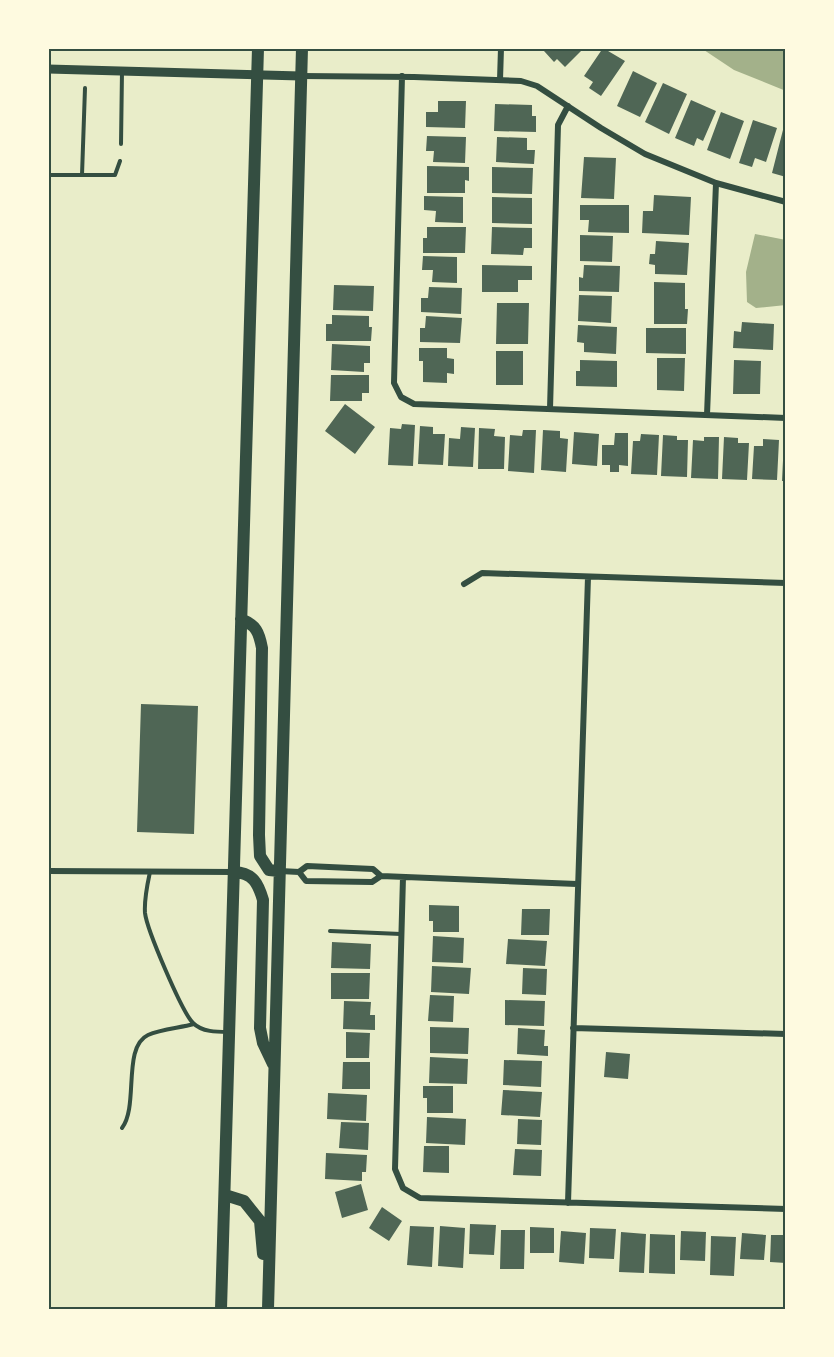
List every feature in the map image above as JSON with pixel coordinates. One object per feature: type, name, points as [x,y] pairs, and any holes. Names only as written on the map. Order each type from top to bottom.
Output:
[{"type":"main road","points":[[221,1309],[258,48]]},
{"type":"main road","points":[[266,1309],[302,48]]},
{"type":"main road","points":[[241,619],[252,624],[259,634],[262,648],[258,835],[260,856],[269,870],[279,872]]},
{"type":"main road","points":[[234,872],[251,876],[256,881],[263,900],[260,1028],[263,1043],[274,1066]]},
{"type":"main road","points":[[225,1195],[244,1201],[260,1221],[266,1309]]},
{"type":"street","points":[[500,80],[501,48]]},
{"type":"street","points":[[48,69],[301,76],[402,76],[521,81],[537,86],[645,154],[716,183],[786,202]]},
{"type":"street","points":[[402,76],[394,384],[401,397],[414,404],[786,418]]},
{"type":"street","points":[[550,409],[558,125],[568,106]]},
{"type":"street","points":[[707,415],[716,183]]},
{"type":"street","points":[[464,584],[482,573],[786,584]]},
{"type":"street","points":[[568,1203],[588,577]]},
{"type":"street","points":[[279,872],[299,872],[307,866],[373,869],[381,876]]},
{"type":"street","points":[[48,871],[234,872]]},
{"type":"street","points":[[299,872],[306,881],[372,882],[381,876],[578,884]]},
{"type":"street","points":[[403,877],[395,1168],[403,1188],[420,1198],[786,1209]]},
{"type":"street","points":[[573,1028],[786,1034]]},
{"type":"lane","points":[[121,144],[122,71]]},
{"type":"lane","points":[[82,175],[85,88]]},
{"type":"lane","points":[[48,175],[115,175],[120,161]]},
{"type":"lane","points":[[150,872],[144,897],[145,916],[187,1015],[203,1030],[230,1032]]},
{"type":"lane","points":[[330,931],[402,934]]},
{"type":"lane","points":[[122,1128],[130,1113],[133,1061],[140,1040],[148,1035],[194,1024]]},
{"type":"shaded area","points":[[701,48],[786,48],[786,91],[734,70]]},
{"type":"shaded area","points":[[755,234],[786,240],[786,305],[756,308],[747,302],[746,272]]},
{"type":"building","points":[[548,48],[584,48],[565,67],[557,59],[554,62],[544,51]]},
{"type":"building","points":[[603,48],[625,61],[601,96],[589,88],[593,82],[584,76]]},
{"type":"building","points":[[633,71],[657,83],[640,117],[617,106]]},
{"type":"building","points":[[663,83],[687,94],[669,134],[645,122]]},
{"type":"building","points":[[691,100],[716,111],[703,141],[697,138],[694,146],[675,138]]},
{"type":"building","points":[[438,101],[466,101],[465,128],[426,127],[426,112],[438,112]]},
{"type":"building","points":[[495,104],[532,105],[532,116],[536,116],[536,132],[494,131]]},
{"type":"building","points":[[721,112],[744,121],[730,159],[707,150]]},
{"type":"building","points":[[753,120],[777,128],[766,162],[755,158],[752,167],[739,163]]},
{"type":"building","points":[[786,122],[786,177],[772,173]]},
{"type":"building","points":[[427,136],[466,137],[465,163],[433,162],[434,151],[426,151]]},
{"type":"building","points":[[497,137],[527,138],[527,150],[535,150],[534,164],[496,162]]},
{"type":"building","points":[[584,157],[616,158],[614,199],[581,198]]},
{"type":"building","points":[[427,166],[469,167],[469,181],[465,180],[465,193],[427,193]]},
{"type":"building","points":[[492,167],[533,168],[532,194],[492,193]]},
{"type":"building","points":[[654,195],[691,197],[689,235],[642,233],[643,211],[653,211]]},
{"type":"building","points":[[424,196],[463,197],[463,223],[435,222],[436,211],[424,210]]},
{"type":"building","points":[[492,197],[532,198],[532,224],[492,223]]},
{"type":"building","points":[[580,205],[629,205],[629,233],[588,232],[589,220],[580,220]]},
{"type":"building","points":[[427,227],[466,227],[465,253],[423,253],[423,238],[427,238]]},
{"type":"building","points":[[492,227],[532,228],[532,248],[524,248],[523,255],[491,254]]},
{"type":"building","points":[[580,235],[613,236],[612,262],[580,261]]},
{"type":"building","points":[[656,241],[689,243],[687,275],[655,274],[655,265],[649,264],[650,254],[655,254]]},
{"type":"building","points":[[423,256],[457,257],[457,283],[432,282],[433,270],[422,270]]},
{"type":"building","points":[[482,265],[532,266],[532,280],[518,280],[518,292],[482,292]]},
{"type":"building","points":[[584,265],[620,266],[619,292],[579,291],[579,277],[583,278]]},
{"type":"building","points":[[654,282],[685,283],[687,324],[654,324]]},
{"type":"building","points":[[334,285],[374,286],[373,311],[333,310]]},
{"type":"building","points":[[429,287],[462,288],[461,314],[421,312],[421,298],[428,298]]},
{"type":"building","points":[[579,295],[612,296],[611,323],[578,321]]},
{"type":"building","points":[[497,303],[529,303],[528,344],[496,344]]},
{"type":"building","points":[[332,315],[369,316],[369,327],[372,327],[371,341],[326,341],[326,324],[332,324]]},
{"type":"building","points":[[426,316],[462,318],[460,343],[420,342],[420,328],[425,328]]},
{"type":"building","points":[[742,322],[774,324],[773,350],[733,348],[734,331],[741,332]]},
{"type":"building","points":[[578,325],[617,327],[616,354],[584,352],[584,343],[577,342]]},
{"type":"building","points":[[646,328],[686,328],[686,354],[646,353]]},
{"type":"building","points":[[332,344],[370,346],[370,363],[364,363],[364,372],[331,370]]},
{"type":"building","points":[[419,348],[447,348],[447,358],[454,359],[454,374],[447,373],[447,383],[423,382],[423,361],[419,361]]},
{"type":"building","points":[[496,351],[523,351],[523,385],[496,385]]},
{"type":"building","points":[[657,358],[685,358],[684,391],[657,390]]},
{"type":"building","points":[[580,360],[617,361],[617,387],[576,386],[576,371],[580,371]]},
{"type":"building","points":[[734,360],[761,361],[760,394],[733,394]]},
{"type":"building","points":[[331,375],[369,375],[369,393],[362,393],[362,401],[330,401]]},
{"type":"building","points":[[345,404],[375,427],[355,454],[325,431]]},
{"type":"building","points":[[402,424],[415,425],[413,466],[388,465],[390,428],[401,429]]},
{"type":"building","points":[[420,426],[433,427],[433,434],[445,434],[443,465],[418,464]]},
{"type":"building","points":[[461,427],[475,428],[473,467],[448,466],[449,438],[460,439]]},
{"type":"building","points":[[479,428],[495,429],[494,436],[505,437],[504,469],[478,469]]},
{"type":"building","points":[[523,430],[536,430],[534,473],[508,471],[510,435],[522,436]]},
{"type":"building","points":[[543,430],[560,431],[560,438],[568,439],[566,472],[541,470]]},
{"type":"building","points":[[574,432],[599,434],[597,466],[572,464]]},
{"type":"building","points":[[615,433],[628,433],[628,466],[619,465],[619,472],[610,472],[610,465],[602,465],[602,445],[614,445]]},
{"type":"building","points":[[641,434],[659,435],[657,475],[631,474],[633,441],[640,441]]},
{"type":"building","points":[[663,435],[677,436],[677,440],[688,440],[687,477],[661,476]]},
{"type":"building","points":[[704,437],[719,437],[718,479],[691,478],[693,440],[704,441]]},
{"type":"building","points":[[724,437],[738,438],[738,443],[749,443],[747,480],[722,479]]},
{"type":"building","points":[[763,439],[779,440],[777,480],[752,479],[754,446],[763,446]]},
{"type":"building","points":[[784,440],[786,440],[786,481],[782,481]]},
{"type":"building","points":[[141,704],[198,706],[194,834],[137,832]]},
{"type":"building","points":[[429,905],[459,906],[459,932],[433,932],[433,921],[429,921]]},
{"type":"building","points":[[522,909],[550,909],[549,935],[521,935]]},
{"type":"building","points":[[433,936],[464,938],[463,963],[432,962]]},
{"type":"building","points":[[508,939],[547,941],[545,966],[506,964]]},
{"type":"building","points":[[332,942],[371,944],[370,969],[331,968]]},
{"type":"building","points":[[432,966],[471,968],[469,994],[431,992]]},
{"type":"building","points":[[523,968],[547,969],[546,995],[522,994]]},
{"type":"building","points":[[331,973],[370,973],[369,999],[331,999]]},
{"type":"building","points":[[430,995],[454,996],[453,1022],[428,1021]]},
{"type":"building","points":[[505,1000],[545,1001],[544,1026],[505,1025]]},
{"type":"building","points":[[344,1001],[371,1002],[370,1015],[375,1015],[375,1030],[343,1029]]},
{"type":"building","points":[[430,1027],[469,1028],[468,1054],[430,1053]]},
{"type":"building","points":[[518,1028],[545,1030],[544,1046],[548,1046],[548,1056],[517,1054]]},
{"type":"building","points":[[346,1032],[370,1033],[369,1058],[346,1058]]},
{"type":"building","points":[[606,1052],[630,1054],[628,1079],[604,1077]]},
{"type":"building","points":[[430,1057],[468,1059],[467,1084],[429,1083]]},
{"type":"building","points":[[504,1060],[542,1061],[541,1087],[503,1085]]},
{"type":"building","points":[[343,1062],[370,1062],[370,1089],[342,1089]]},
{"type":"building","points":[[423,1086],[453,1086],[453,1113],[427,1113],[427,1098],[423,1098]]},
{"type":"building","points":[[503,1090],[542,1092],[540,1117],[501,1115]]},
{"type":"building","points":[[328,1093],[367,1095],[366,1121],[327,1119]]},
{"type":"building","points":[[427,1117],[466,1119],[465,1145],[426,1143]]},
{"type":"building","points":[[518,1119],[542,1120],[541,1145],[517,1144]]},
{"type":"building","points":[[341,1122],[369,1123],[368,1150],[339,1148]]},
{"type":"building","points":[[424,1146],[449,1146],[449,1173],[423,1172]]},
{"type":"building","points":[[515,1149],[542,1150],[541,1176],[513,1175]]},
{"type":"building","points":[[326,1153],[367,1155],[366,1172],[362,1172],[362,1181],[325,1179]]},
{"type":"building","points":[[361,1184],[368,1210],[342,1218],[335,1192]]},
{"type":"building","points":[[382,1207],[402,1221],[389,1241],[369,1228]]},
{"type":"building","points":[[470,1224],[496,1225],[494,1255],[469,1254]]},
{"type":"building","points":[[410,1226],[434,1227],[432,1267],[407,1265]]},
{"type":"building","points":[[440,1226],[465,1228],[463,1268],[438,1266]]},
{"type":"building","points":[[530,1227],[554,1228],[554,1253],[530,1253]]},
{"type":"building","points":[[590,1228],[616,1229],[614,1259],[589,1258]]},
{"type":"building","points":[[501,1230],[525,1230],[524,1269],[500,1269]]},
{"type":"building","points":[[561,1231],[586,1233],[584,1264],[559,1262]]},
{"type":"building","points":[[681,1231],[706,1232],[705,1261],[680,1260]]},
{"type":"building","points":[[621,1232],[646,1234],[644,1273],[619,1272]]},
{"type":"building","points":[[742,1233],[766,1235],[764,1260],[740,1259]]},
{"type":"building","points":[[650,1234],[675,1235],[675,1274],[649,1273]]},
{"type":"building","points":[[771,1235],[786,1235],[786,1263],[770,1262]]},
{"type":"building","points":[[711,1236],[736,1237],[734,1276],[710,1275]]}]
